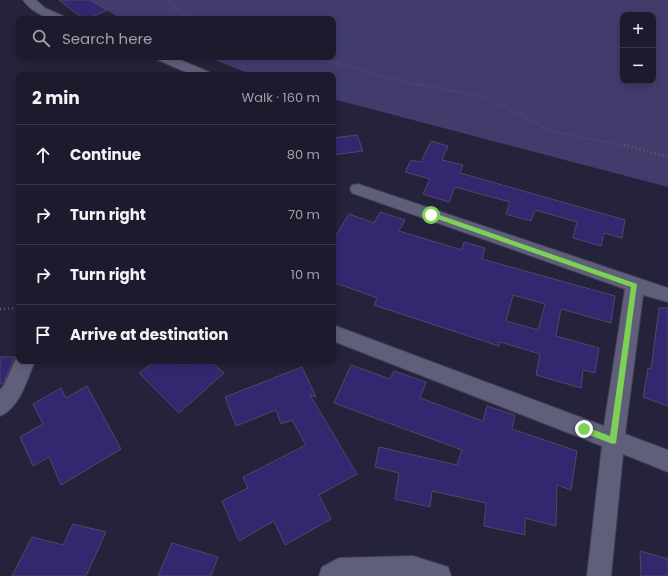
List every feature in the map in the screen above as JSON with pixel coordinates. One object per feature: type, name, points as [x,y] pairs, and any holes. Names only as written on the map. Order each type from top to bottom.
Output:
[{"type":"street","points":[[29,0],[41,10],[53,16]]},
{"type":"street","points":[[169,60],[197,72]]},
{"type":"street","points":[[358,189],[635,285],[668,295]]},
{"type":"street","points":[[599,576],[613,441],[635,285]]},
{"type":"street","points":[[336,334],[668,462]]},
{"type":"street","points":[[0,406],[11,392],[24,364]]},
{"type":"street","points":[[331,576],[340,570],[413,568],[439,576]]},
{"type":"path","points":[[169,0],[172,6],[186,16]]},
{"type":"path","points":[[324,60],[384,77],[479,95],[500,103],[536,124],[551,130],[643,148],[668,156]]},
{"type":"path","points":[[0,309],[16,308]]},
{"type":"shaded area","points":[[88,0],[668,0],[668,187],[336,100],[336,72],[245,72],[215,60],[336,60],[336,16],[117,16]]},
{"type":"building","points":[[59,0],[90,0],[107,10],[94,16],[80,16]]},
{"type":"building","points":[[357,135],[363,151],[336,155],[336,138]]},
{"type":"building","points":[[431,141],[448,146],[442,160],[463,165],[460,173],[625,220],[622,238],[604,233],[601,246],[573,238],[577,222],[535,210],[531,221],[506,214],[510,202],[455,187],[449,202],[423,194],[430,179],[405,172],[411,160],[421,162]]},
{"type":"building","points":[[380,212],[405,220],[399,231],[462,250],[464,242],[485,248],[482,259],[615,296],[611,323],[561,309],[556,336],[599,348],[595,373],[583,370],[581,388],[536,375],[540,354],[500,342],[499,346],[374,305],[377,298],[336,283],[336,235],[349,214],[374,223]],"holes":[[[513,295],[545,304],[538,330],[506,321]]]},
{"type":"building","points":[[659,308],[668,308],[668,406],[643,397],[648,368],[651,369]]},
{"type":"building","points":[[0,357],[15,357],[3,384],[0,384]]},
{"type":"building","points":[[151,364],[182,364],[184,366],[187,364],[214,364],[224,373],[179,413],[139,373]]},
{"type":"building","points":[[351,365],[390,379],[394,371],[426,382],[420,398],[483,421],[487,406],[515,415],[512,429],[577,451],[571,490],[557,485],[556,526],[525,518],[525,535],[484,526],[486,503],[432,491],[430,507],[395,499],[399,473],[375,467],[379,447],[457,465],[462,450],[334,403]]},
{"type":"building","points":[[302,367],[316,397],[310,395],[357,474],[319,495],[331,519],[285,545],[274,521],[239,541],[222,501],[248,488],[243,477],[306,445],[292,420],[281,424],[276,410],[236,426],[225,397]]},
{"type":"building","points":[[87,386],[121,449],[61,485],[49,457],[33,466],[20,437],[43,424],[33,404],[61,388],[66,398]]},
{"type":"building","points":[[73,524],[106,532],[86,576],[12,576],[32,537],[63,545]]},
{"type":"building","points":[[172,543],[218,557],[211,576],[158,576]]},
{"type":"building","points":[[640,551],[668,559],[668,576],[641,576]]},
{"type":"route","points":[[431,215],[635,285],[613,441],[584,429]]}]
